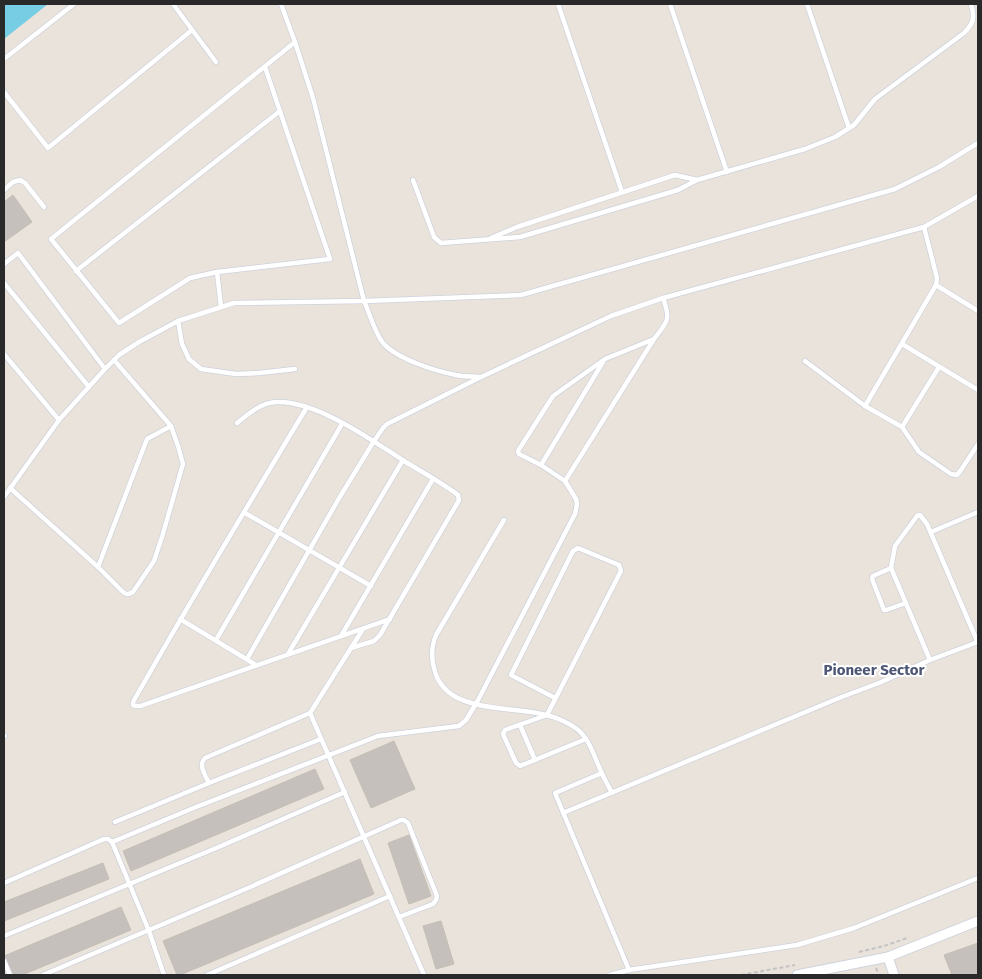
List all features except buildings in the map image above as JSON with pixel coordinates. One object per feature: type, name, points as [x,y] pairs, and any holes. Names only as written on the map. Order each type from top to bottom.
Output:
[{"type":"street","points":[[797,975],[888,957],[978,921]]},
{"type":"street","points":[[888,957],[894,975]]},
{"type":"lane","points":[[4,59],[74,4]]},
{"type":"lane","points":[[173,4],[216,62]]},
{"type":"lane","points":[[281,4],[313,98],[364,300],[383,342],[392,351],[430,369],[458,376],[480,377]]},
{"type":"lane","points":[[558,4],[622,192]]},
{"type":"lane","points":[[670,4],[727,172]]},
{"type":"lane","points":[[807,4],[849,128]]},
{"type":"lane","points":[[413,180],[434,237],[441,244],[520,237],[678,190],[698,180],[805,149],[835,137],[854,125],[875,99],[971,26],[974,18],[971,4]]},
{"type":"lane","points":[[4,92],[48,148],[192,30]]},
{"type":"lane","points":[[265,67],[330,258],[216,272],[190,278],[119,323],[51,239],[295,42]]},
{"type":"lane","points":[[76,271],[280,111]]},
{"type":"lane","points":[[4,497],[59,420],[105,369],[119,355],[178,321],[234,303],[521,295],[895,189],[939,167],[978,143]]},
{"type":"lane","points":[[488,240],[517,227],[675,175],[698,180]]},
{"type":"lane","points":[[4,190],[13,182],[20,180],[26,183],[44,207]]},
{"type":"lane","points":[[247,659],[338,500],[374,441],[388,424],[480,377],[611,316],[663,298],[924,227],[978,196]]},
{"type":"lane","points":[[865,406],[936,285],[937,278],[924,227]]},
{"type":"lane","points":[[4,264],[18,253],[105,369]]},
{"type":"lane","points":[[216,272],[222,307]]},
{"type":"lane","points":[[4,283],[89,387]]},
{"type":"lane","points":[[936,285],[978,311]]},
{"type":"lane","points":[[565,481],[654,338],[666,324],[668,310],[663,298]]},
{"type":"lane","points":[[178,321],[182,344],[189,359],[201,369],[236,374],[295,369]]},
{"type":"lane","points":[[112,842],[378,736],[459,726],[466,720],[575,514],[577,504],[565,481],[541,465],[518,454],[518,451],[553,396],[605,359],[654,338]]},
{"type":"lane","points":[[902,344],[978,390]]},
{"type":"lane","points":[[4,354],[59,420]]},
{"type":"lane","points":[[541,465],[605,359]]},
{"type":"lane","points":[[10,488],[98,566],[122,591],[126,594],[133,592],[154,561],[183,464],[171,426],[114,360]]},
{"type":"lane","points":[[805,361],[865,406],[902,427],[919,452],[951,474],[957,475],[962,470],[978,444]]},
{"type":"lane","points":[[902,427],[939,366]]},
{"type":"lane","points":[[236,422],[255,409],[275,402],[301,405],[324,414],[374,441],[458,496],[459,500],[378,639],[351,648]]},
{"type":"lane","points":[[307,407],[180,619],[133,705],[140,706],[390,619]]},
{"type":"lane","points":[[216,640],[342,424]]},
{"type":"lane","points":[[98,566],[147,439],[171,426]]},
{"type":"lane","points":[[288,654],[403,460]]},
{"type":"lane","points":[[341,636],[434,479]]},
{"type":"lane","points":[[930,532],[978,512]]},
{"type":"lane","points":[[245,513],[371,586]]},
{"type":"lane","points":[[563,813],[839,698],[879,684],[930,660],[978,643],[927,524],[920,515],[917,516],[895,546],[892,568],[930,660]]},
{"type":"lane","points":[[504,520],[436,635],[433,642],[432,661],[436,677],[443,688],[453,697],[475,705],[547,715],[569,724],[586,739],[612,793]]},
{"type":"lane","points":[[555,698],[511,674],[573,551],[578,548],[620,565],[621,571],[547,715],[505,730],[503,734],[516,763],[522,766],[586,739]]},
{"type":"lane","points":[[892,568],[873,576],[872,579],[884,610],[906,603]]},
{"type":"lane","points":[[180,619],[256,665]]},
{"type":"lane","points":[[208,783],[202,766],[202,760],[310,712],[363,629]]},
{"type":"lane","points":[[310,712],[424,975]]},
{"type":"lane","points":[[520,725],[535,760]]},
{"type":"lane","points":[[115,822],[321,739]]},
{"type":"lane","points":[[602,773],[555,793],[629,970]]},
{"type":"lane","points":[[4,936],[221,846],[345,792]]},
{"type":"lane","points":[[43,975],[404,820],[408,823],[437,896],[433,904],[399,917]]},
{"type":"lane","points":[[4,883],[104,839],[108,839],[112,842],[149,931],[164,975]]},
{"type":"lane","points":[[610,975],[629,970],[797,945],[854,928],[978,878]]},
{"type":"lane","points":[[207,975],[390,896]]},
{"type":"lane","points":[[4,961],[10,975]]},
{"type":"water","points":[[4,4],[48,4],[4,39]]},
{"type":"district","name":"Pioneer Sector","points":[[874,670]]}]
